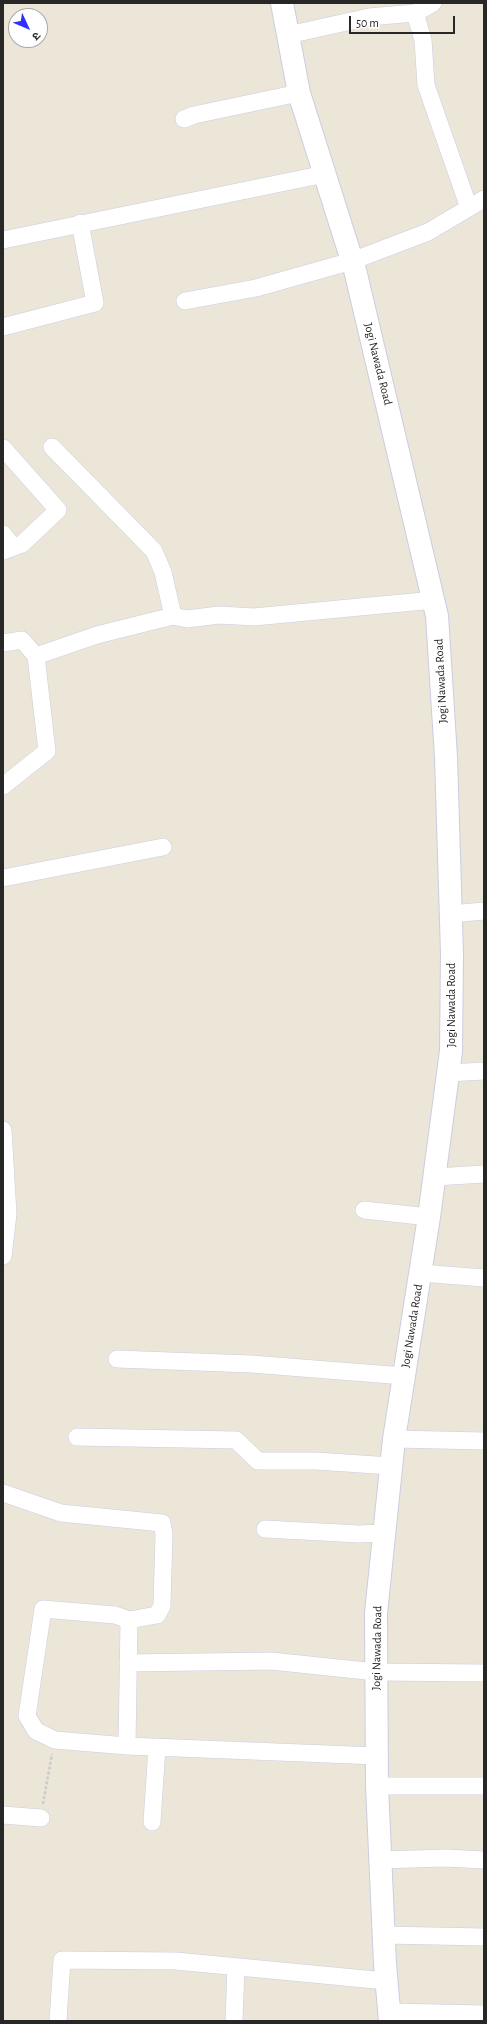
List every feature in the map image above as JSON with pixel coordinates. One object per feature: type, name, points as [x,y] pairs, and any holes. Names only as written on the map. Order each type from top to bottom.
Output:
[{"type":"street","name":"Jogi Nawada Road","points":[[282,3],[299,93],[352,261],[434,600],[437,616],[446,757],[450,914],[451,1052],[435,1177],[394,1439],[376,1612],[377,1786],[383,1935],[389,2016]]},
{"type":"street","points":[[288,35],[369,17],[415,13],[433,3]]},
{"type":"street","points":[[415,13],[423,40],[426,85],[468,208]]},
{"type":"street","points":[[184,119],[194,115],[299,93]]},
{"type":"street","points":[[3,240],[325,174]]},
{"type":"street","points":[[186,301],[256,288],[352,261],[428,232],[484,199]]},
{"type":"street","points":[[3,327],[95,304],[80,223]]},
{"type":"street","points":[[52,447],[154,551],[163,572],[173,616]]},
{"type":"street","points":[[3,448],[58,510],[22,544],[6,544]]},
{"type":"street","points":[[36,656],[98,635],[173,616],[187,619],[219,615],[254,617],[434,600]]},
{"type":"street","points":[[3,643],[22,640],[36,656],[47,751],[3,786]]},
{"type":"street","points":[[3,878],[163,847]]},
{"type":"street","points":[[450,914],[484,911]]},
{"type":"street","points":[[448,1074],[484,1071]]},
{"type":"street","points":[[3,1130],[8,1214],[3,1256]]},
{"type":"street","points":[[435,1177],[484,1174]]},
{"type":"street","points":[[364,1210],[429,1217]]},
{"type":"street","points":[[420,1273],[484,1278]]},
{"type":"street","points":[[117,1359],[251,1364],[404,1376]]},
{"type":"street","points":[[77,1437],[236,1440],[258,1461],[316,1461],[391,1466]]},
{"type":"street","points":[[394,1439],[484,1441]]},
{"type":"street","points":[[3,1493],[61,1513],[162,1523],[164,1534],[162,1606],[157,1615],[129,1620],[115,1615],[43,1608],[27,1716],[36,1731],[55,1740],[127,1746],[377,1756]]},
{"type":"street","points":[[265,1528],[359,1534],[384,1533]]},
{"type":"street","points":[[127,1746],[129,1620]]},
{"type":"street","points":[[128,1663],[271,1662],[376,1672],[484,1673]]},
{"type":"street","points":[[152,1822],[156,1747]]},
{"type":"street","points":[[377,1786],[484,1786]]},
{"type":"street","points":[[3,1815],[41,1818]]},
{"type":"street","points":[[380,1860],[446,1858],[484,1860]]},
{"type":"street","points":[[383,1935],[484,1937]]},
{"type":"street","points":[[58,2021],[62,1960],[176,1961],[386,1981]]},
{"type":"street","points":[[234,2021],[236,1967]]},
{"type":"street","points":[[389,2016],[484,2014]]},
{"type":"path","points":[[41,1818],[55,1740]]}]
